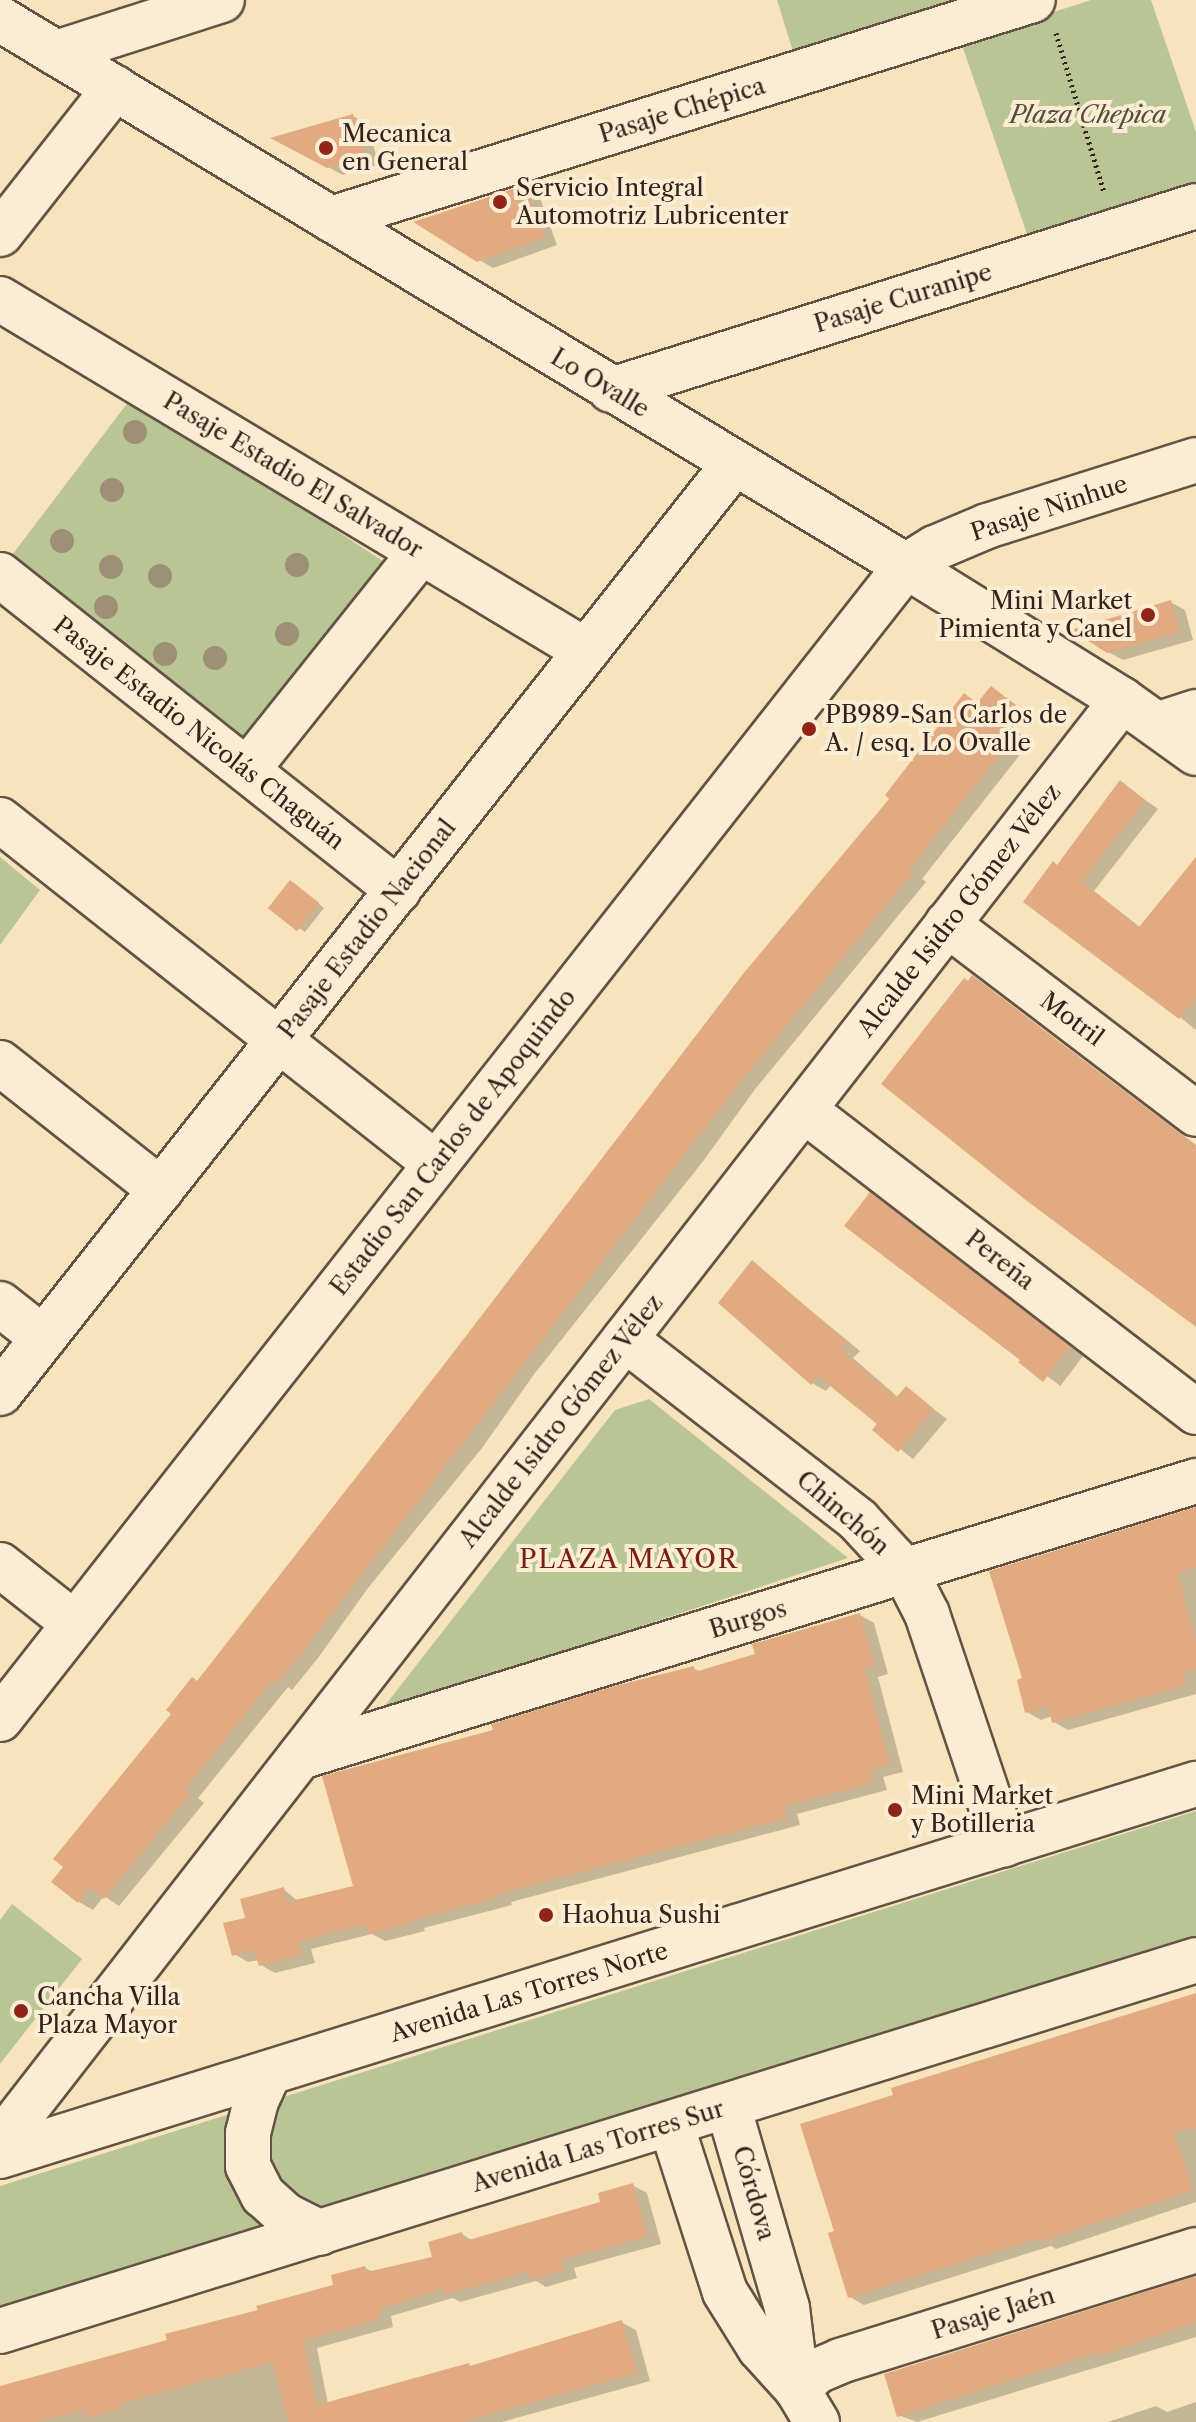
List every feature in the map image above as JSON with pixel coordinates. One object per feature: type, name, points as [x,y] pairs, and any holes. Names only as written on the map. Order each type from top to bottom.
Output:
[{"type":"street","points":[[56,53],[222,0]]},
{"type":"street","name":"Pasaje Chépica","points":[[331,219],[1044,14]]},
{"type":"street","name":"Lo Ovalle","points":[[0,19],[906,566],[1122,700],[1177,718],[1196,753]]},
{"type":"street","points":[[0,234],[115,88]]},
{"type":"street","name":"Pasaje Curanipe","points":[[611,390],[1196,206]]},
{"type":"street","name":"Pasaje Estadio El Salvador","points":[[0,299],[586,651]]},
{"type":"street","name":"Pasaje Ninhue","points":[[906,566],[935,548],[987,526],[1196,460]]},
{"type":"street","name":"Pasaje Estadio Nacional","points":[[0,1393],[734,464]]},
{"type":"street","points":[[247,770],[421,552]]},
{"type":"street","name":"Estadio San Carlos de Apoquindo","points":[[0,1719],[906,566]]},
{"type":"street","name":"Pasaje Estadio Nicolás Chaguán","points":[[0,575],[398,890]]},
{"type":"street","name":"Alcalde Isidro Gómez Vélez","points":[[0,2142],[1122,700]]},
{"type":"street","points":[[0,820],[436,1164]]},
{"type":"street","name":"Motril","points":[[947,924],[1196,1114]]},
{"type":"street","points":[[0,1063],[161,1190]]},
{"type":"street","name":"Pereña","points":[[804,1110],[1196,1412]]},
{"type":"street","points":[[0,1304],[43,1338]]},
{"type":"street","name":"Chinchón","points":[[625,1339],[858,1520],[905,1571],[927,1614],[1004,1844]]},
{"type":"street","name":"Burgos","points":[[300,1757],[1196,1481]]},
{"type":"street","points":[[0,1565],[75,1624]]},
{"type":"street","name":"Avenida Las Torres Norte","points":[[0,2156],[1196,1784]]},
{"type":"street","name":"Avenida Las Torres Sur","points":[[0,2331],[1196,1960]]},
{"type":"street","points":[[269,2073],[256,2101],[248,2133],[248,2166],[263,2195],[285,2215],[320,2233]]},
{"type":"street","name":"Córdova","points":[[728,2106],[779,2280],[807,2406]]},
{"type":"street","points":[[671,2124],[725,2292],[760,2348],[807,2406]]},
{"type":"street","name":"Pasaje Jaén","points":[[807,2406],[817,2371],[840,2361],[1196,2250]]},
{"type":"street","points":[[725,2292],[735,2296],[756,2296],[779,2280]]},
{"type":"path","points":[[1044,14],[1116,231]]},
{"type":"green space","points":[[777,0],[967,0],[796,61]]},
{"type":"green space","name":"Plaza Chepica","points":[[1091,0],[1151,0],[1196,132],[1196,187],[1029,240],[961,42]]},
{"type":"green space","points":[[132,397],[386,563],[237,747],[6,563]]},
{"type":"green space","points":[[0,857],[40,890],[0,945]]},
{"type":"green space","points":[[649,1399],[848,1558],[380,1712],[615,1410]]},
{"type":"green space","points":[[1196,1811],[1196,1940],[666,2106],[0,2306],[0,2186]]},
{"type":"green space","name":"Cancha Villa Plaza Mayor","points":[[12,1904],[82,1959],[0,2064],[0,1920]]},
{"type":"building","name":"Mecanica en General","points":[[353,114],[366,157],[327,168],[270,138]]},
{"type":"building","name":"Servicio Integral Automotriz Lubricenter","points":[[525,185],[545,237],[477,262],[413,222]]},
{"type":"building","name":"Mini Market Pimienta y Canel","points":[[1171,600],[1180,632],[1107,653],[1071,630]]},
{"type":"building","points":[[991,686],[1016,705],[1003,721],[1017,733],[909,870],[913,873],[742,1080],[304,1650],[277,1684],[273,1680],[186,1789],[191,1793],[104,1899],[90,1888],[78,1903],[51,1882],[63,1867],[53,1859],[171,1714],[166,1710],[192,1677],[197,1681],[446,1362],[743,974],[889,799],[885,795],[964,693],[977,703]]},
{"type":"building","points":[[1120,780],[1145,800],[1082,882],[1139,927],[1196,857],[1196,999],[1179,1019],[1023,902],[1053,861],[1057,865]]},
{"type":"building","points":[[290,880],[319,903],[297,931],[268,908]]},
{"type":"building","points":[[972,975],[1196,1146],[1196,1327],[1027,1201],[881,1084],[964,978],[968,981]]},
{"type":"building","points":[[870,1192],[1070,1346],[1043,1382],[1018,1362],[1020,1360],[844,1226]]},
{"type":"building","points":[[752,1260],[847,1342],[840,1349],[896,1398],[906,1386],[934,1409],[898,1452],[872,1430],[877,1424],[818,1376],[811,1385],[718,1303]]},
{"type":"building","points":[[1196,1507],[1196,1567],[1178,1573],[1196,1641],[1196,1669],[1183,1672],[1186,1685],[1052,1723],[1048,1707],[1025,1713],[1017,1680],[1022,1678],[989,1571]]},
{"type":"building","points":[[860,1613],[875,1666],[865,1669],[890,1765],[870,1770],[874,1783],[784,1806],[787,1818],[498,1894],[499,1897],[412,1923],[369,1934],[366,1924],[298,1942],[302,1955],[259,1966],[254,1950],[232,1956],[223,1923],[245,1918],[240,1899],[284,1887],[287,1902],[353,1886],[322,1776],[493,1730],[491,1724],[615,1686],[694,1666],[695,1672],[755,1654],[752,1644]]},
{"type":"building","points":[[1196,1993],[1196,2128],[1174,2132],[1193,2190],[1040,2242],[1039,2238],[848,2298],[828,2233],[834,2231],[800,2124],[893,2095],[891,2088]]},
{"type":"building","points":[[633,2183],[648,2236],[561,2260],[564,2271],[530,2280],[528,2272],[444,2295],[442,2289],[378,2309],[380,2319],[304,2341],[317,2405],[469,2363],[470,2366],[622,2320],[637,2373],[462,2422],[288,2422],[273,2362],[120,2404],[122,2409],[87,2418],[85,2410],[36,2422],[0,2422],[0,2386],[167,2340],[165,2334],[258,2310],[256,2306],[333,2285],[331,2275],[365,2266],[367,2272],[432,2257],[428,2242],[462,2232],[465,2241],[600,2202],[598,2193]]},
{"type":"building","points":[[1196,2276],[1196,2322],[1100,2356],[1099,2352],[897,2417],[884,2374]]},
{"type":"place","name":"Mecanica en General","points":[[326,148]]},
{"type":"place","name":"Servicio Integral Automotriz Lubricenter","points":[[500,202]]},
{"type":"place","name":"Mini Market Pimienta y Canel","points":[[1148,615]]},
{"type":"place","name":"PB989-San Carlos de A. / esq. Lo Ovalle","points":[[809,729]]},
{"type":"place","name":"Mini Market y Botilleria","points":[[895,1810]]},
{"type":"place","name":"Haohua Sushi","points":[[546,1915]]},
{"type":"place","name":"Cancha Villa Plaza Mayor","points":[[21,2011]]},
{"type":"district","name":"PLAZA MAYOR","points":[[629,1560]]}]
